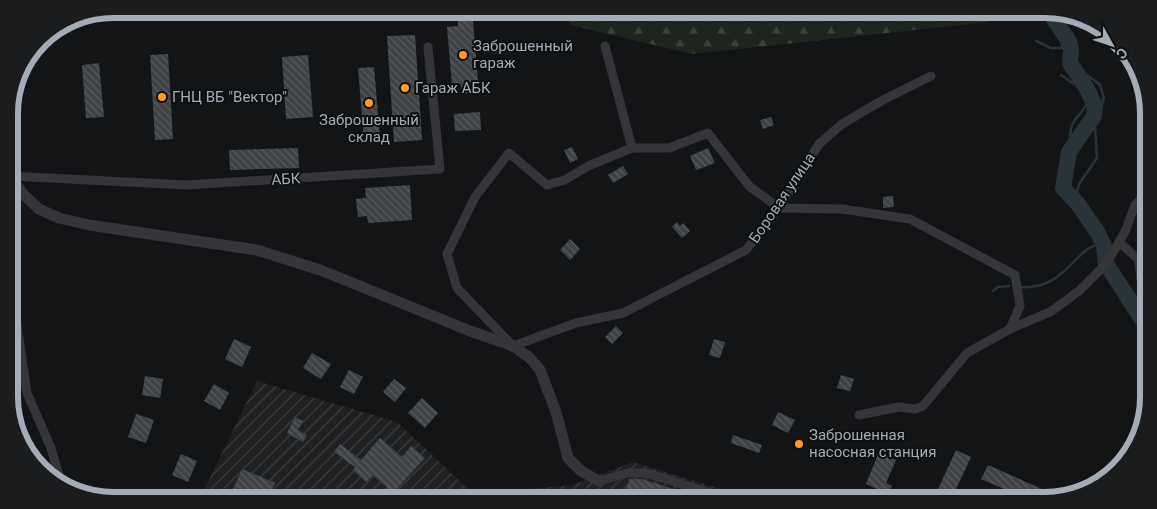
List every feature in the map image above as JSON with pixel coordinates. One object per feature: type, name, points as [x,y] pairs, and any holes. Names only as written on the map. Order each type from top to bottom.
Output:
[{"type":"street","points":[[605,46],[632,148]]},
{"type":"street","name":"АБК","points":[[18,174],[186,185],[440,169],[428,47]]},
{"type":"street","name":"Боровая улица","points":[[513,346],[576,324],[623,313],[746,250],[779,208],[819,144],[842,124],[931,76]]},
{"type":"street","points":[[706,491],[647,472],[628,473],[599,481],[581,471],[568,458],[556,412],[540,370],[530,358],[513,346],[457,288],[447,254],[475,197],[509,153],[547,185],[565,180],[588,166],[632,148],[669,148],[708,133],[749,186],[779,208],[842,209],[910,219],[1015,275],[1020,306],[1010,329]]},
{"type":"street","points":[[18,186],[39,209],[59,218],[89,225],[257,250],[323,271],[470,331],[513,346]]},
{"type":"street","points":[[859,415],[899,407],[915,409],[923,406],[967,353],[1010,329],[1066,302],[1106,264],[1120,242],[1135,205],[1140,199]]},
{"type":"street","points":[[1120,242],[1139,260],[1140,270]]},
{"type":"street","points":[[18,332],[27,393],[51,448],[59,474]]},
{"type":"shaded area","points":[[257,381],[397,422],[471,492],[203,492]]},
{"type":"shaded area","points":[[633,462],[729,491],[500,492],[572,485]]},
{"type":"green space","points":[[568,18],[1017,18],[692,54],[570,25]]},
{"type":"building","name":"Заброшенный гараж","points":[[458,18],[473,18],[478,82],[469,83],[470,93],[462,94],[461,84],[452,85],[447,27],[458,26]]},
{"type":"building","name":"Гараж АБК","points":[[415,35],[422,140],[394,142],[387,36]]},
{"type":"building","name":"ГНЦ ВБ \"Вектор\"","points":[[168,54],[173,139],[155,140],[150,55]]},
{"type":"building","points":[[308,55],[313,117],[286,119],[282,57]]},
{"type":"building","points":[[99,63],[104,117],[86,118],[82,65]]},
{"type":"building","name":"Заброшенный склад","points":[[374,67],[380,138],[364,140],[358,68]]},
{"type":"building","points":[[480,112],[481,130],[455,131],[454,114]]},
{"type":"building","points":[[771,117],[774,125],[763,129],[760,120]]},
{"type":"building","points":[[572,147],[578,159],[570,163],[564,150]]},
{"type":"building","name":"ГНЦ ВБ \"Вектор\"","points":[[298,148],[299,168],[230,170],[229,150]]},
{"type":"building","points":[[708,148],[715,163],[696,170],[690,156]]},
{"type":"building","points":[[623,166],[628,174],[613,183],[608,175]]},
{"type":"building","points":[[410,185],[412,220],[368,223],[367,216],[358,217],[356,199],[366,198],[365,188]]},
{"type":"building","points":[[893,196],[894,207],[883,208],[883,197]]},
{"type":"building","points":[[677,222],[680,226],[683,223],[690,231],[682,238],[672,227]]},
{"type":"building","points":[[570,239],[580,249],[570,260],[560,250]]},
{"type":"building","points":[[616,326],[623,333],[612,344],[605,337]]},
{"type":"building","points":[[234,339],[251,347],[242,367],[225,359]]},
{"type":"building","points":[[714,339],[725,342],[720,358],[709,355]]},
{"type":"building","points":[[312,353],[331,364],[321,379],[303,368]]},
{"type":"building","points":[[349,370],[363,377],[354,394],[340,387]]},
{"type":"building","points":[[841,375],[854,379],[850,391],[837,388]]},
{"type":"building","points":[[145,376],[163,379],[160,398],[142,395]]},
{"type":"building","points":[[394,379],[406,388],[395,402],[383,392]]},
{"type":"building","points":[[214,384],[229,393],[220,410],[204,401]]},
{"type":"building","points":[[422,398],[438,413],[425,428],[408,413]]},
{"type":"building","points":[[778,412],[795,420],[788,433],[772,425]]},
{"type":"building","points":[[136,414],[154,420],[146,443],[128,437]]},
{"type":"building","points":[[295,417],[303,421],[298,430],[307,435],[303,442],[287,433]]},
{"type":"building","points":[[733,435],[762,445],[759,453],[731,443]]},
{"type":"building","points":[[380,438],[402,457],[411,446],[425,458],[394,492],[392,492],[373,475],[366,482],[353,470],[355,467],[334,452],[340,444],[361,460]]},
{"type":"building","points":[[956,450],[971,457],[955,491],[937,491]]},
{"type":"building","points":[[879,452],[896,460],[886,483],[892,486],[889,491],[882,491],[866,484]]},
{"type":"building","points":[[181,454],[197,461],[188,482],[172,475]]},
{"type":"building","points":[[988,465],[1047,491],[1009,491],[981,479]]},
{"type":"building","points":[[242,469],[275,483],[271,492],[232,492]]},
{"type":"building","points":[[629,479],[642,479],[680,491],[628,491],[626,491]]},
{"type":"waterway","points":[[1052,18],[1063,48]]},
{"type":"waterway","points":[[1053,18],[1069,41],[1071,49],[1070,63],[1087,89],[1095,106],[1094,116],[1069,152],[1063,188],[1078,204],[1098,233],[1104,246],[1106,264],[1140,316]]},
{"type":"waterway","points":[[1036,41],[1051,48],[1063,48],[1070,59]]},
{"type":"waterway","points":[[1073,68],[1100,85],[1104,98],[1095,125],[1097,158],[1079,184],[1075,200]]},
{"type":"waterway","points":[[1061,75],[1074,84],[1083,84]]},
{"type":"waterway","points":[[1070,149],[1073,122],[1087,104],[1090,96]]},
{"type":"waterway","points":[[1020,287],[1036,286],[1049,282],[1060,275],[1085,251],[1093,246],[1103,244]]},
{"type":"waterway","points":[[993,291],[998,287],[1009,286]]},
{"type":"place","name":"Заброшенный гараж","points":[[463,55]]},
{"type":"place","name":"Гараж АБК","points":[[405,88]]},
{"type":"place","name":"ГНЦ ВБ \"Вектор\"","points":[[162,97]]},
{"type":"place","name":"Заброшенный склад","points":[[369,103]]},
{"type":"place","name":"Заброшенная насосная станция","points":[[799,444]]}]
